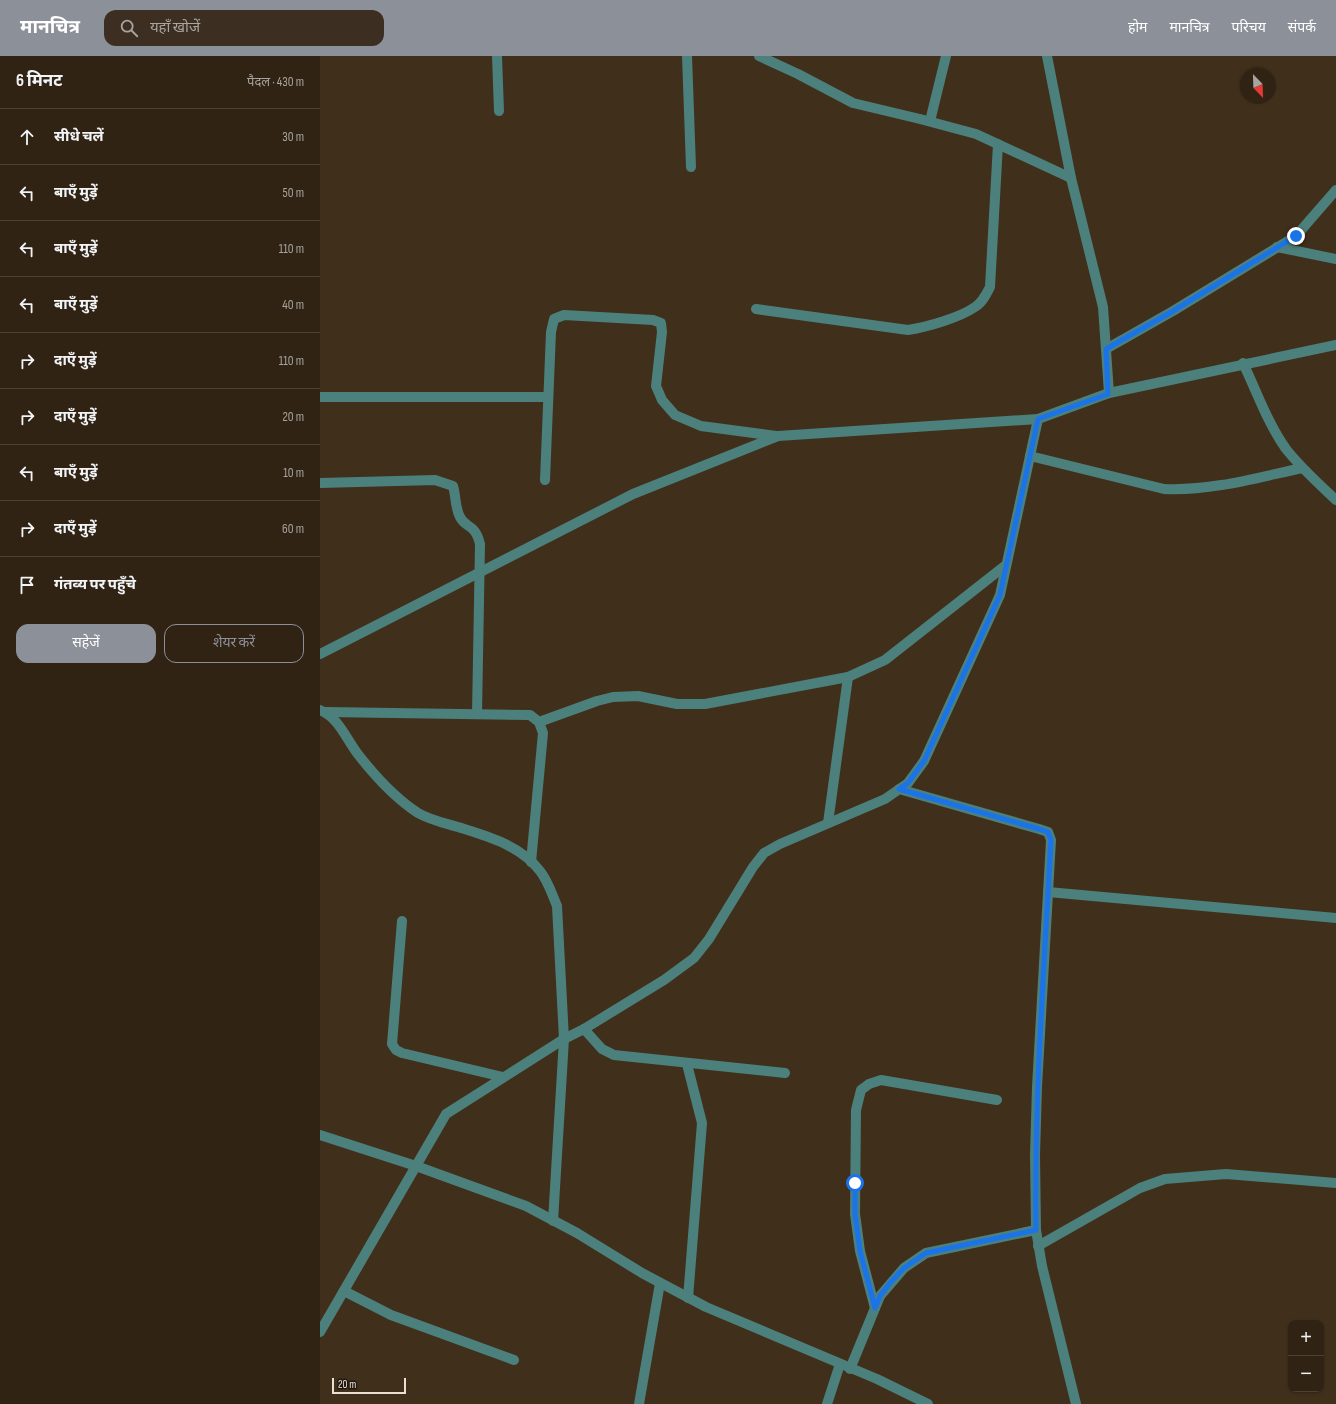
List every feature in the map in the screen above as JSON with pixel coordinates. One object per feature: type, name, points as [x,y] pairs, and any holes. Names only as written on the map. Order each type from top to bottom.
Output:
[{"type":"street","points":[[497,56],[499,111]]},
{"type":"street","points":[[687,56],[691,167]]},
{"type":"street","points":[[930,121],[946,56]]},
{"type":"street","points":[[1047,56],[1070,178],[1103,307],[1108,394]]},
{"type":"street","points":[[764,57],[853,103],[930,121],[976,134],[1070,178]]},
{"type":"street","points":[[756,309],[908,330],[931,326],[975,307],[984,300],[990,287],[998,144]]},
{"type":"street","points":[[1106,349],[1173,311],[1296,236],[1336,190]]},
{"type":"street","points":[[1277,248],[1336,259]]},
{"type":"street","points":[[545,480],[551,332],[554,319],[564,315],[653,320],[660,323],[662,332],[656,386],[662,400],[675,415],[701,426],[778,436],[1038,419],[1108,394],[1243,363],[1336,344]]},
{"type":"street","points":[[1243,363],[1272,427],[1286,448],[1302,468],[1336,500]]},
{"type":"street","points":[[320,397],[548,397]]},
{"type":"street","points":[[320,1332],[446,1114],[564,1039],[584,1029],[664,980],[694,958],[709,939],[754,867],[764,854],[780,844],[885,799],[908,783],[924,761],[1000,595],[1038,419]]},
{"type":"street","points":[[320,654],[633,494],[778,436]]},
{"type":"street","points":[[1030,456],[1164,489],[1185,490],[1214,487],[1302,468]]},
{"type":"street","points":[[320,483],[435,480],[453,486],[456,496],[457,511],[460,519],[477,532],[480,544],[477,714]]},
{"type":"street","points":[[539,722],[613,697],[638,696],[677,704],[705,704],[848,677],[885,660],[1006,565]]},
{"type":"street","points":[[828,823],[848,677]]},
{"type":"street","points":[[323,711],[530,715],[539,722],[543,733],[531,862]]},
{"type":"street","points":[[323,711],[340,725],[368,766],[402,801],[419,813],[434,820],[493,838],[521,853],[540,870],[549,886],[557,906],[564,1039],[553,1221]]},
{"type":"street","points":[[899,789],[1048,832],[1051,840],[1037,1087],[1035,1155],[1036,1230],[1038,1246],[1076,1404]]},
{"type":"street","points":[[1048,892],[1336,918]]},
{"type":"street","points":[[402,921],[392,1044],[396,1050],[402,1053],[504,1077]]},
{"type":"street","points":[[584,1029],[602,1049],[614,1055],[687,1064],[785,1073]]},
{"type":"street","points":[[687,1064],[702,1123],[688,1298]]},
{"type":"street","points":[[875,1308],[860,1251],[855,1214],[856,1110],[861,1090],[869,1084],[881,1080],[997,1100]]},
{"type":"street","points":[[320,1135],[416,1166],[526,1206],[688,1298],[761,1332],[840,1364],[928,1404]]},
{"type":"street","points":[[1038,1246],[1140,1188],[1165,1179],[1226,1174],[1336,1183]]},
{"type":"street","points":[[850,1369],[880,1296],[904,1268],[926,1253],[1036,1230]]},
{"type":"street","points":[[639,1404],[660,1283]]},
{"type":"street","points":[[344,1291],[390,1315],[514,1360]]},
{"type":"street","points":[[827,1404],[840,1364]]},
{"type":"route","points":[[855,1183],[855,1214],[860,1251],[875,1308],[880,1296],[890,1283],[904,1268],[926,1253],[1036,1230],[1035,1155],[1037,1087],[1051,840],[1048,832],[899,789],[908,783],[924,761],[970,656],[1000,595],[1038,419],[1108,394],[1106,349],[1173,311],[1296,236]]}]
